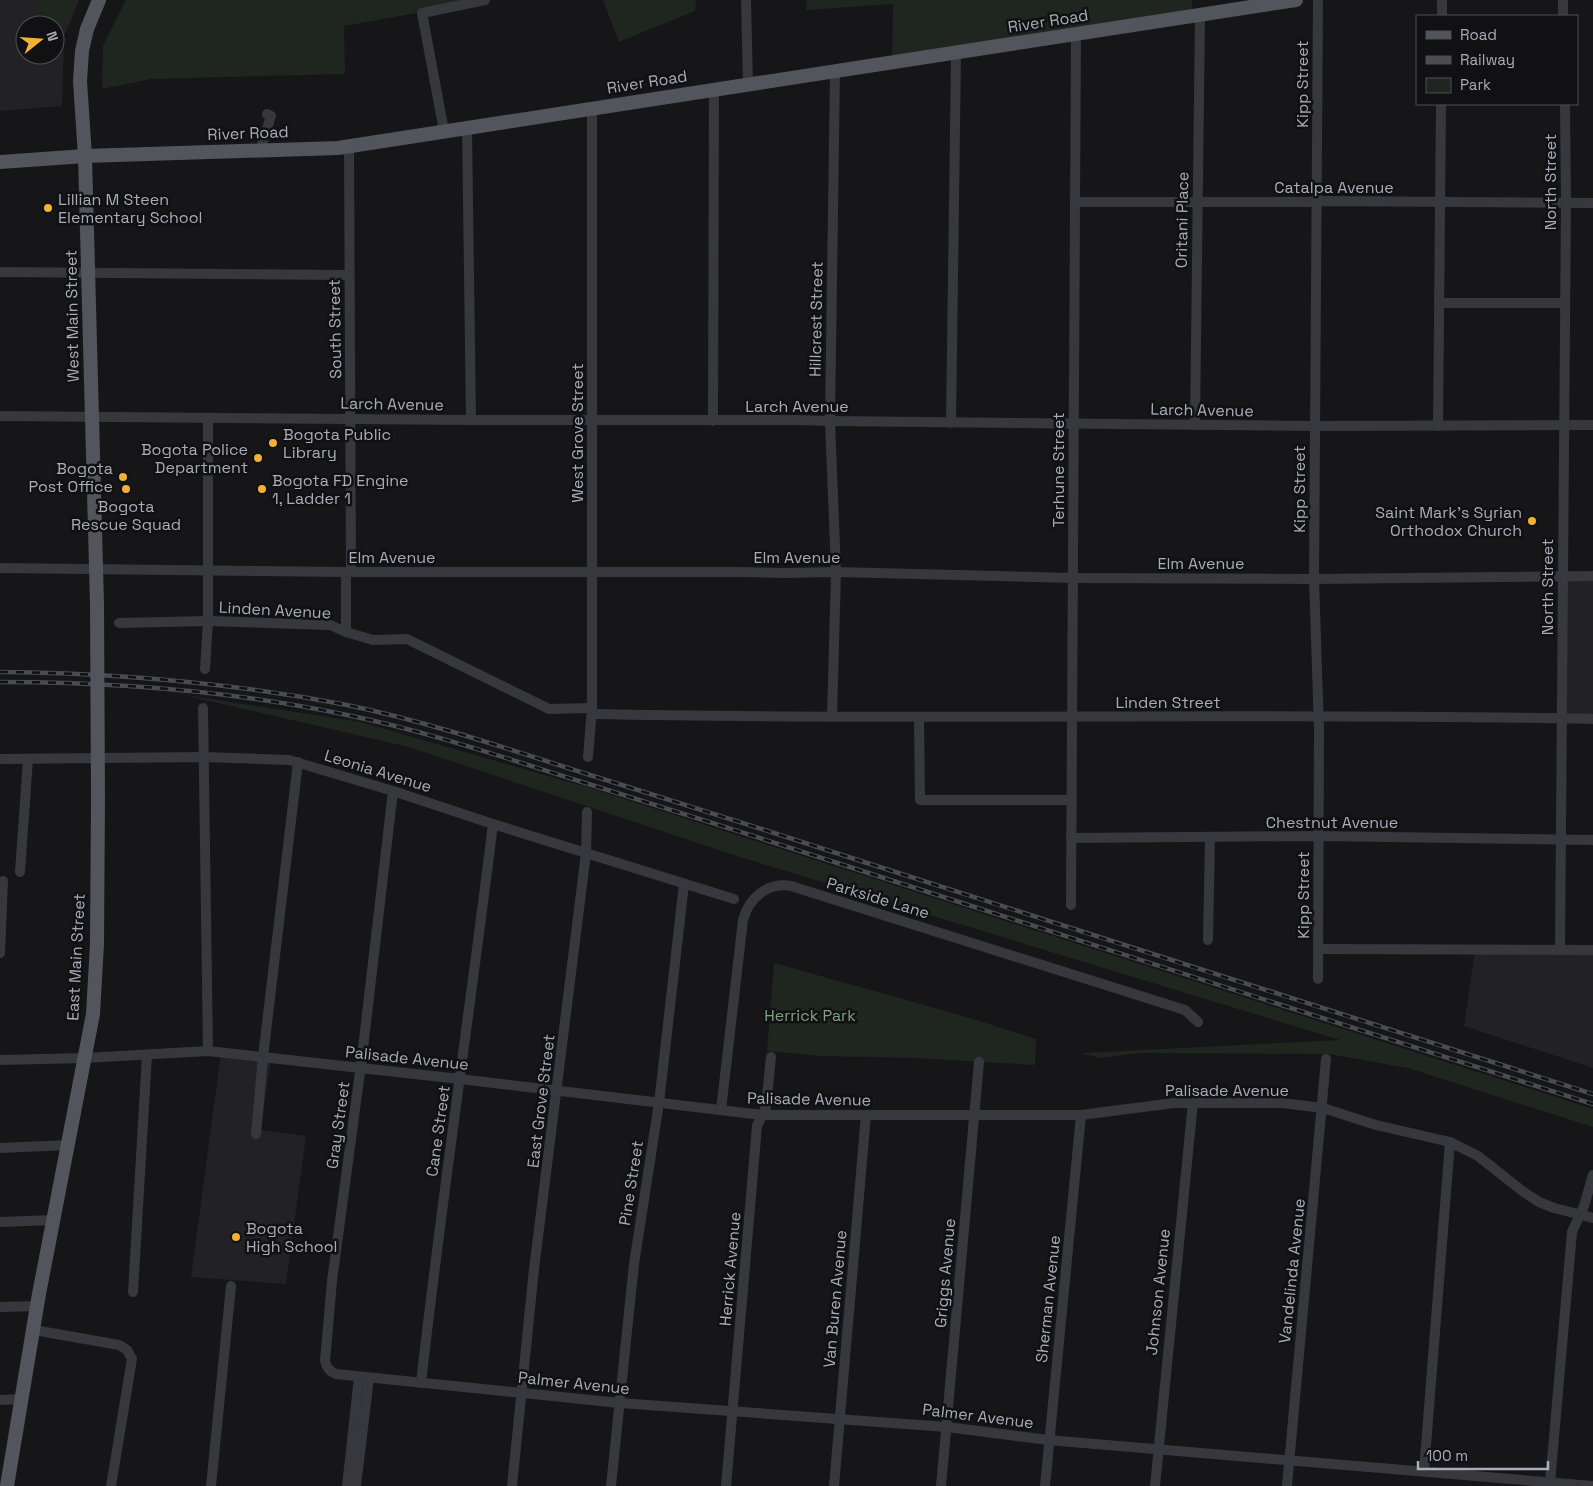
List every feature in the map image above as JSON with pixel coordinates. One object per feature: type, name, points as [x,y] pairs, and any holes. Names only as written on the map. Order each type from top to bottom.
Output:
[{"type":"main road","name":"West Main Street","points":[[97,604],[89,272],[85,156],[81,105],[82,51],[87,28],[99,0]]},
{"type":"main road","name":"River Road","points":[[0,162],[85,156],[349,146],[1296,0]]},
{"type":"main road","name":"East Main Street","points":[[7,1486],[38,1306],[93,1014],[96,982],[98,798],[97,604]]},
{"type":"street","points":[[444,131],[422,13],[485,0]]},
{"type":"street","points":[[746,0],[748,84]]},
{"type":"street","name":"Kipp Street","points":[[1318,0],[1314,579],[1318,716],[1318,979]]},
{"type":"street","points":[[1442,0],[1442,15]]},
{"type":"street","points":[[1563,0],[1563,15]]},
{"type":"street","name":"Oritani Place","points":[[1195,425],[1200,15]]},
{"type":"street","name":"Terhune Street","points":[[1071,905],[1076,35]]},
{"type":"street","points":[[951,422],[956,53]]},
{"type":"street","name":"Hillcrest Street","points":[[832,717],[836,572],[830,422],[835,71]]},
{"type":"street","points":[[713,421],[714,90]]},
{"type":"street","points":[[1438,426],[1441,105]]},
{"type":"street","name":"North Street","points":[[1560,950],[1566,203],[1565,105]]},
{"type":"street","name":"West Grove Street","points":[[588,757],[592,711],[592,108]]},
{"type":"street","points":[[260,150],[271,116],[266,114]]},
{"type":"street","points":[[467,128],[471,420]]},
{"type":"street","name":"South Street","points":[[346,632],[352,419],[348,275],[349,146]]},
{"type":"street","name":"Catalpa Avenue","points":[[1075,202],[1316,202],[1320,200],[1593,203]]},
{"type":"street","points":[[0,272],[348,275]]},
{"type":"street","points":[[1439,303],[1565,303]]},
{"type":"street","name":"Larch Avenue","points":[[0,416],[592,421],[797,420],[830,422],[1315,426],[1593,426]]},
{"type":"street","points":[[204,669],[208,621],[208,418]]},
{"type":"street","name":"Elm Avenue","points":[[0,568],[349,572],[836,572],[1073,578],[1314,579],[1593,576]]},
{"type":"street","name":"Linden Avenue","points":[[119,623],[208,621],[330,625],[373,640],[407,639],[549,709],[744,717]]},
{"type":"street","points":[[203,708],[208,1052]]},
{"type":"street","name":"Linden Street","points":[[744,717],[1072,718],[1318,716],[1593,719]]},
{"type":"street","points":[[920,717],[920,800],[1072,800]]},
{"type":"street","name":"Leonia Avenue","points":[[0,759],[204,757],[282,759],[298,762],[734,899]]},
{"type":"street","points":[[20,872],[28,759]]},
{"type":"street","points":[[256,1134],[263,1057],[298,762]]},
{"type":"street","name":"Gray Street","points":[[364,1377],[336,1374],[327,1368],[325,1361],[332,1281],[393,791]]},
{"type":"street","name":"East Grove Street","points":[[512,1486],[534,1269],[558,1091],[586,853],[587,812]]},
{"type":"street","name":"Cane Street","points":[[421,1383],[433,1275],[493,824]]},
{"type":"street","name":"Chestnut Avenue","points":[[1072,838],[1317,836],[1593,840]]},
{"type":"street","points":[[1208,940],[1210,837]]},
{"type":"street","points":[[0,953],[3,881]]},
{"type":"street","name":"Pine Street","points":[[611,1486],[634,1264],[658,1103],[684,884]]},
{"type":"street","name":"Parkside Lane","points":[[721,1110],[742,920],[755,897],[765,890],[780,886],[791,886],[1185,1010],[1198,1022]]},
{"type":"street","points":[[1318,948],[1593,950]]},
{"type":"street","name":"Palisade Avenue","points":[[0,1060],[208,1052],[460,1079],[762,1115],[1081,1115],[1193,1102],[1282,1103],[1323,1108],[1376,1125],[1450,1142],[1478,1156],[1539,1202],[1593,1218]]},
{"type":"street","points":[[134,1292],[147,1055]]},
{"type":"street","name":"Herrick Avenue","points":[[726,1486],[757,1126],[766,1107],[771,1057]]},
{"type":"street","name":"Vandelinda Avenue","points":[[1287,1486],[1326,1059]]},
{"type":"street","name":"Griggs Avenue","points":[[942,1486],[979,1062]]},
{"type":"street","name":"Johnson Avenue","points":[[1155,1486],[1193,1102]]},
{"type":"street","name":"Van Buren Avenue","points":[[834,1486],[866,1115]]},
{"type":"street","name":"Sherman Avenue","points":[[1045,1486],[1081,1115]]},
{"type":"street","points":[[1424,1471],[1450,1142]]},
{"type":"street","points":[[0,1148],[68,1145]]},
{"type":"street","points":[[1550,1483],[1572,1232],[1584,1206],[1593,1175]]},
{"type":"street","points":[[0,1222],[54,1220]]},
{"type":"street","points":[[210,1486],[231,1286]]},
{"type":"street","points":[[0,1307],[38,1306]]},
{"type":"street","points":[[34,1330],[119,1345],[127,1350],[132,1359],[111,1486]]},
{"type":"street","points":[[347,1486],[364,1377]]},
{"type":"street","points":[[356,1486],[364,1377]]},
{"type":"street","name":"Palmer Avenue","points":[[364,1377],[620,1403],[947,1426],[1048,1440],[1593,1486]]},
{"type":"street","points":[[0,1400],[22,1399]]},
{"type":"shaded area","points":[[0,0],[33,0],[42,15],[15,15],[15,65],[63,65],[62,106],[0,111]]},
{"type":"shaded area","points":[[65,22],[70,22],[65,34]]},
{"type":"shaded area","points":[[1562,576],[1593,576],[1593,719],[1562,718]]},
{"type":"shaded area","points":[[1475,949],[1593,950],[1593,1068],[1464,1026]]},
{"type":"shaded area","points":[[221,1053],[271,1058],[261,1130],[306,1136],[286,1284],[191,1277]]},
{"type":"green space","points":[[33,0],[79,0],[70,22],[65,22],[65,15],[42,15]]},
{"type":"green space","points":[[126,0],[490,0],[344,26],[345,74],[151,79],[102,89],[103,46]]},
{"type":"green space","points":[[603,0],[696,0],[695,11],[619,42]]},
{"type":"green space","points":[[807,0],[1192,0],[1192,17],[892,63],[893,4],[806,10]]},
{"type":"green space","points":[[179,694],[360,722],[590,788],[1593,1109],[1593,1127],[1408,1068],[1329,1054],[1139,1053],[1100,1058],[1081,1053],[1340,1040],[737,856],[409,747]]},
{"type":"green space","name":"Herrick Park","points":[[774,963],[960,1015],[1036,1039],[1035,1065],[915,1058],[821,1056],[767,1051]]},
{"type":"railway","points":[[0,672],[87,674],[218,685],[304,697],[408,719],[468,736],[1593,1094]]},
{"type":"railway","points":[[0,682],[131,686],[218,694],[304,707],[376,721],[493,754],[1593,1104]]},
{"type":"place","name":"Lillian M Steen Elementary School","points":[[48,208]]},
{"type":"place","name":"Bogota Public Library","points":[[273,443]]},
{"type":"place","name":"Bogota Police Department","points":[[258,458]]},
{"type":"place","name":"Bogota Post Office","points":[[123,477]]},
{"type":"place","name":"Bogota Rescue Squad","points":[[126,489]]},
{"type":"place","name":"Bogota FD Engine 1, Ladder 1","points":[[262,489]]},
{"type":"place","name":"Saint Mark's Syrian Orthodox Church","points":[[1532,521]]},
{"type":"place","name":"Bogota High School","points":[[236,1237]]}]
